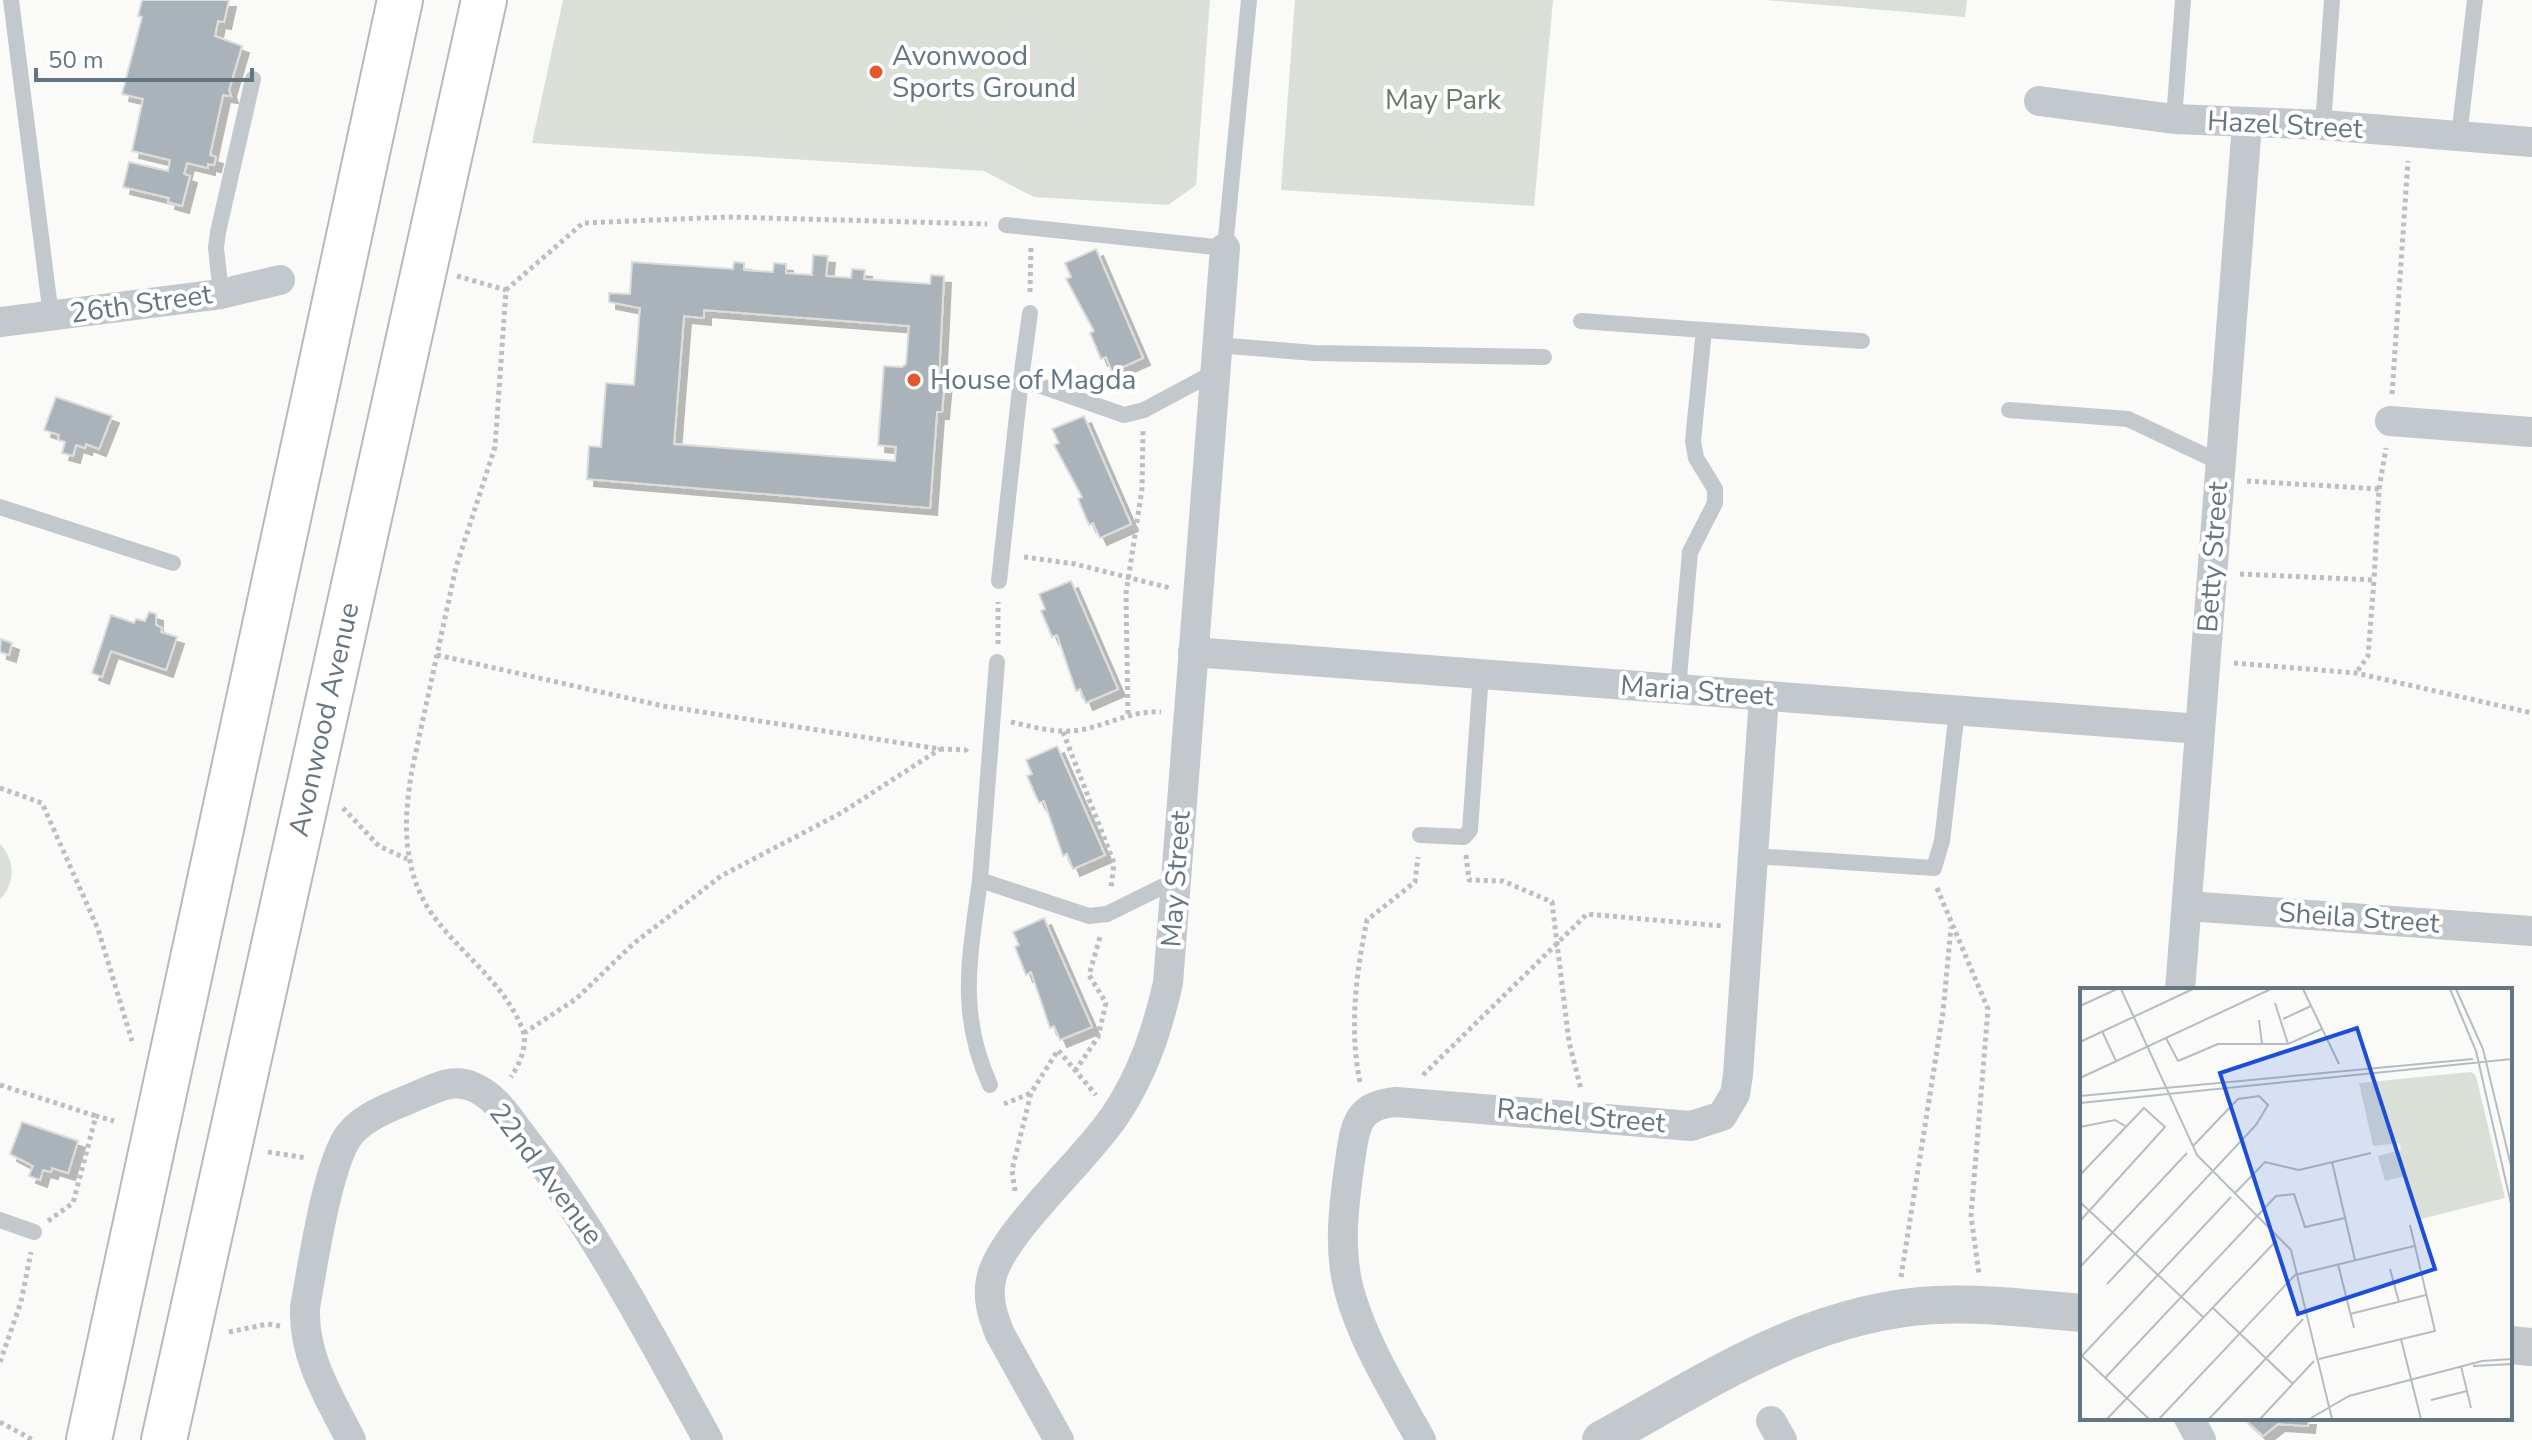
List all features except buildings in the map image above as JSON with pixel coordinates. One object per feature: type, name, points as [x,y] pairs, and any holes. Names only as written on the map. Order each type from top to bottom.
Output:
[{"type":"main road","points":[[89,1440],[400,0]]},
{"type":"main road","name":"Avonwood Avenue","points":[[164,1440],[484,0]]},
{"type":"street","name":"Hazel Street","points":[[2039,101],[2174,119],[2323,125],[2532,142]]},
{"type":"street","name":"Betty Street","points":[[2180,988],[2247,124]]},
{"type":"street","name":"May Street","points":[[1059,1440],[1000,1334],[993,1317],[990,1282],[1003,1251],[1114,1117],[1141,1072],[1158,1025],[1168,983],[1225,248]]},
{"type":"street","name":"26th Street","points":[[0,322],[221,294],[280,280]]},
{"type":"street","points":[[2390,421],[2532,432]]},
{"type":"street","name":"Maria Street","points":[[1193,652],[2200,729]]},
{"type":"street","name":"Rachel Street","points":[[1366,1110],[1379,1103],[1413,1102],[1691,1126],[1722,1116],[1735,1094],[1764,696]]},
{"type":"street","name":"Sheila Street","points":[[2187,906],[2532,931]]},
{"type":"street","name":"22nd Avenue","points":[[304,1331],[305,1307],[336,1163],[346,1139],[358,1126],[384,1110],[441,1086],[467,1084],[496,1102],[561,1186],[608,1257],[708,1440]]},
{"type":"street","points":[[1366,1110],[1354,1136],[1347,1184],[1343,1233],[1349,1289],[1371,1344],[1421,1440]]},
{"type":"street","points":[[1601,1440],[1784,1340],[1846,1319],[1907,1308],[1961,1305],[2080,1313]]},
{"type":"street","points":[[304,1331],[317,1373],[351,1440]]},
{"type":"street","points":[[2512,1345],[2532,1347]]},
{"type":"street","points":[[2190,1420],[2201,1440]]},
{"type":"lane","points":[[11,0],[51,316]]},
{"type":"lane","points":[[1006,225],[1225,248],[1249,0]]},
{"type":"lane","points":[[2174,119],[2183,0]]},
{"type":"lane","points":[[2323,125],[2332,0]]},
{"type":"lane","points":[[2459,136],[2475,0]]},
{"type":"lane","points":[[221,294],[216,248],[218,232],[253,79]]},
{"type":"lane","points":[[999,581],[1030,313]]},
{"type":"lane","points":[[1581,321],[1862,341]]},
{"type":"lane","points":[[1678,689],[1690,552],[1715,503],[1715,489],[1696,458],[1693,441],[1704,330]]},
{"type":"lane","points":[[1021,379],[1124,415],[1144,410],[1216,359],[1314,353],[1544,357]]},
{"type":"lane","points":[[2009,410],[2128,419],[2220,471]]},
{"type":"lane","points":[[0,507],[173,563]]},
{"type":"lane","points":[[990,1085],[973,1041],[967,1007],[967,982],[980,880],[997,662]]},
{"type":"lane","points":[[1420,835],[1464,837],[1472,824],[1481,674]]},
{"type":"lane","points":[[1754,856],[1931,870],[1937,865],[1942,841],[1957,711]]},
{"type":"lane","points":[[980,880],[1089,916],[1107,914],[1174,881]]},
{"type":"lane","points":[[0,1220],[34,1232]]},
{"type":"path","points":[[2356,673],[2368,656],[2379,489],[2390,421],[2410,132]]},
{"type":"path","points":[[496,1102],[520,1063],[524,1033],[502,996],[426,904],[407,859],[406,801],[456,567],[495,447],[505,344],[506,290],[583,223],[728,217],[1006,225]]},
{"type":"path","points":[[1030,313],[1031,227]]},
{"type":"path","points":[[453,275],[506,290]]},
{"type":"path","points":[[1128,714],[1128,579],[1142,489],[1144,410]]},
{"type":"path","points":[[2220,471],[2379,489]]},
{"type":"path","points":[[1003,554],[1075,564],[1155,587]]},
{"type":"path","points":[[2212,573],[2374,580]]},
{"type":"path","points":[[997,662],[999,581]]},
{"type":"path","points":[[437,655],[663,706],[940,749],[966,750],[994,719],[1063,732],[1084,730],[1128,714],[1146,711]]},
{"type":"path","points":[[2205,661],[2356,673],[2532,713]]},
{"type":"path","points":[[524,1033],[576,999],[633,944],[721,876],[841,813],[940,749]]},
{"type":"path","points":[[0,788],[42,803],[98,929],[132,1041]]},
{"type":"path","points":[[343,808],[379,846],[407,859]]},
{"type":"path","points":[[1366,1110],[1354,1052],[1358,962],[1367,920],[1415,882],[1420,835]]},
{"type":"path","points":[[1464,837],[1469,880],[1503,881],[1552,902],[1569,1042],[1588,1117]]},
{"type":"path","points":[[1931,870],[1951,926],[1988,1009],[1971,1216],[1979,1279]]},
{"type":"path","points":[[1413,1102],[1425,1071],[1587,914],[1749,929]]},
{"type":"path","points":[[1900,1281],[1943,1012],[1951,926]]},
{"type":"path","points":[[1012,1170],[1031,1093],[1058,1050],[1087,1084]]},
{"type":"path","points":[[0,1085],[114,1121]]},
{"type":"path","points":[[994,1108],[1031,1093]]},
{"type":"path","points":[[0,1362],[21,1302],[34,1232],[73,1203],[96,1116]]},
{"type":"path","points":[[268,1152],[336,1163]]},
{"type":"path","points":[[229,1332],[268,1324],[304,1331]]},
{"type":"path","points":[[0,1422],[33,1440]]},
{"type":"green space","name":"Avonwood Sports Ground","points":[[563,0],[1210,0],[1196,185],[1168,205],[1034,197],[984,171],[532,143]]},
{"type":"green space","name":"May Park","points":[[1295,0],[1553,0],[1534,206],[1281,190]]},
{"type":"green space","points":[[1765,0],[1967,0],[1965,17]]},
{"type":"green space","points":[[0,844],[9,857],[12,872],[9,886],[0,899]]},
{"type":"place","name":"Avonwood Sports Ground","points":[[876,72]]},
{"type":"place","name":"House of Magda","points":[[914,380]]}]
